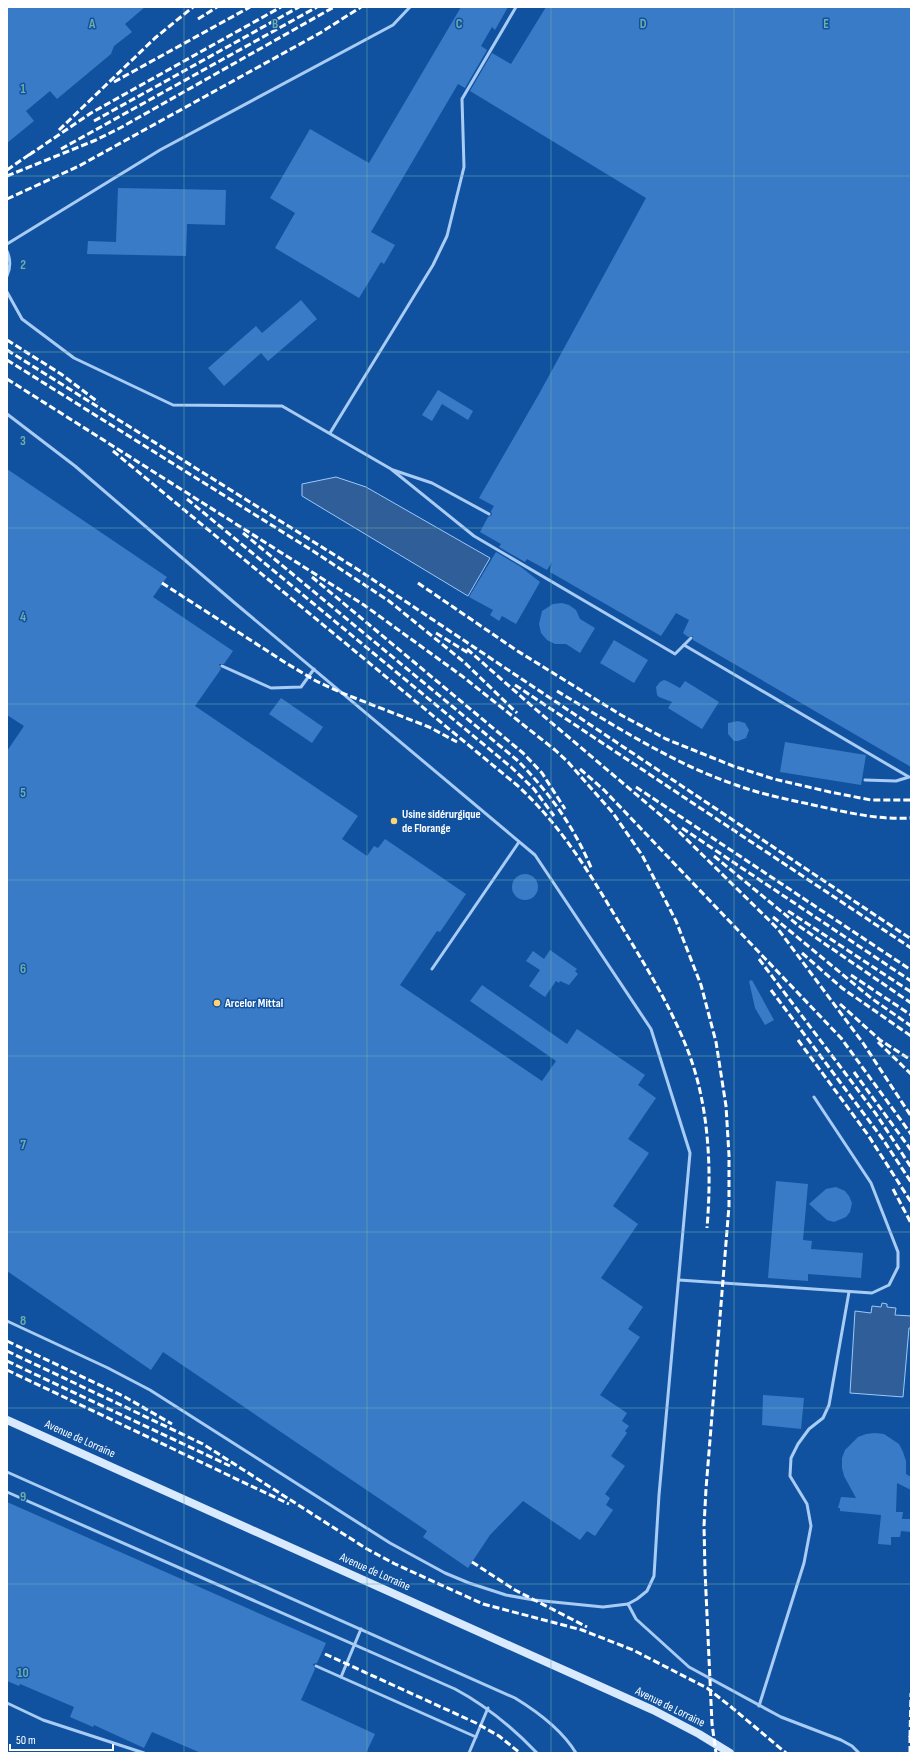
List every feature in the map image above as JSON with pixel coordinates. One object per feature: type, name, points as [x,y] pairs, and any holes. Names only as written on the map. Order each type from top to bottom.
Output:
[{"type":"main road","name":"Avenue de Lorraine","points":[[7,1420],[653,1710],[699,1734],[730,1753]]},
{"type":"lane","points":[[7,244],[160,150],[393,25],[410,7]]},
{"type":"lane","points":[[330,433],[433,266],[447,236],[464,167],[462,98],[516,7]]},
{"type":"lane","points":[[7,251],[10,260],[10,268],[7,276]]},
{"type":"lane","points":[[7,292],[22,318],[74,358],[173,405],[282,406],[391,469],[474,536],[675,654],[691,638]]},
{"type":"lane","points":[[7,414],[75,466],[535,855],[651,1029],[690,1153],[654,1576],[647,1590],[638,1599],[628,1604],[603,1608],[534,1600],[506,1595],[469,1583],[390,1543],[150,1390],[108,1368],[7,1321]]},
{"type":"lane","points":[[391,469],[432,483],[489,514]]},
{"type":"lane","points":[[684,645],[910,777]]},
{"type":"lane","points":[[222,666],[271,688],[301,687],[314,669]]},
{"type":"lane","points":[[865,780],[896,781],[910,777]]},
{"type":"lane","points":[[432,969],[519,842]]},
{"type":"lane","points":[[679,1280],[872,1293],[889,1285],[898,1267],[898,1252],[871,1183],[814,1097]]},
{"type":"lane","points":[[759,1706],[804,1563],[811,1526],[807,1504],[790,1476],[791,1458],[798,1444],[809,1428],[823,1418],[829,1405],[849,1292]]},
{"type":"lane","points":[[7,1472],[515,1698],[545,1719],[559,1732],[576,1753]]},
{"type":"lane","points":[[7,1492],[455,1689],[488,1708],[508,1724],[537,1753]]},
{"type":"lane","points":[[628,1604],[636,1619],[689,1667],[781,1717],[841,1740],[852,1746],[859,1753]]},
{"type":"lane","points":[[341,1677],[361,1629]]},
{"type":"lane","points":[[316,1666],[476,1737]]},
{"type":"lane","points":[[7,1703],[43,1720],[144,1753]]},
{"type":"lane","points":[[469,1753],[488,1708]]},
{"type":"water","points":[[336,477],[366,487],[490,558],[468,596],[302,496],[302,484]]},
{"type":"water","points":[[882,1303],[887,1304],[887,1307],[896,1308],[895,1315],[911,1316],[903,1397],[850,1393],[855,1311],[871,1313],[872,1306],[881,1307]]},
{"type":"building","points":[[7,7],[145,7],[125,24],[132,32],[114,46],[111,54],[57,99],[50,91],[26,111],[34,121],[7,143]]},
{"type":"building","points":[[461,7],[508,7],[495,30],[492,27],[481,46],[487,50],[465,88],[458,84],[371,232],[395,245],[384,264],[381,262],[359,298],[275,248],[295,213],[270,198],[310,129],[369,163]]},
{"type":"building","points":[[546,7],[911,7],[911,767],[693,640],[693,636],[688,637],[683,633],[689,620],[676,613],[661,636],[550,572],[552,562],[547,570],[527,559],[525,562],[499,547],[501,544],[480,532],[488,517],[492,515],[491,511],[494,506],[479,498],[539,394],[646,198],[470,91],[492,53],[511,64]]},
{"type":"building","points":[[118,188],[226,190],[225,225],[187,224],[186,256],[87,254],[88,241],[116,242]]},
{"type":"building","points":[[301,300],[317,319],[268,361],[261,353],[224,386],[208,368],[256,326],[262,333]]},
{"type":"building","points":[[438,390],[473,411],[468,420],[442,404],[432,421],[422,415]]},
{"type":"building","name":"Arcelor Mittal","points":[[7,469],[167,577],[153,597],[233,651],[224,664],[219,664],[221,669],[195,706],[358,816],[342,839],[367,856],[374,846],[378,848],[385,839],[466,894],[440,932],[437,931],[400,985],[542,1081],[556,1061],[470,1001],[482,985],[567,1044],[577,1029],[645,1075],[638,1085],[656,1098],[628,1139],[649,1153],[613,1206],[638,1224],[601,1278],[643,1307],[628,1329],[640,1337],[600,1395],[627,1413],[622,1421],[629,1426],[625,1431],[627,1433],[611,1456],[625,1466],[605,1494],[610,1498],[606,1505],[613,1510],[595,1536],[587,1531],[580,1540],[523,1501],[490,1535],[468,1568],[423,1537],[427,1531],[163,1352],[151,1370],[7,1271],[7,751],[24,726],[7,715]]},
{"type":"building","points":[[496,552],[521,567],[540,582],[516,624],[502,616],[499,621],[490,615],[493,610],[469,597]]},
{"type":"building","points":[[562,603],[569,605],[576,610],[580,619],[595,628],[580,653],[566,644],[555,644],[547,640],[541,633],[539,624],[542,611],[553,604]]},
{"type":"building","points":[[614,640],[648,660],[634,683],[600,663]]},
{"type":"building","points":[[664,680],[680,688],[685,681],[719,702],[702,729],[668,708],[672,702],[657,695],[656,687]]},
{"type":"building","points":[[281,698],[323,727],[312,743],[269,714]]},
{"type":"building","points":[[738,721],[745,723],[749,730],[746,738],[734,741],[728,734],[728,723]]},
{"type":"building","points":[[785,742],[866,755],[861,785],[780,772]]},
{"type":"building","points":[[525,874],[534,878],[538,887],[534,896],[525,900],[516,896],[512,887],[516,878]]},
{"type":"building","points":[[550,950],[577,969],[575,971],[578,974],[569,985],[556,981],[545,997],[529,986],[540,970],[526,961],[533,951],[544,959]]},
{"type":"building","points":[[752,980],[774,1020],[765,1025],[755,1008],[749,981]]},
{"type":"building","points":[[776,1181],[808,1184],[803,1240],[812,1241],[811,1249],[863,1253],[861,1278],[808,1274],[808,1281],[768,1278]]},
{"type":"building","points":[[836,1187],[845,1191],[852,1203],[850,1212],[846,1217],[834,1222],[827,1220],[809,1204],[826,1189]]},
{"type":"building","points":[[763,1395],[804,1398],[801,1429],[762,1425]]},
{"type":"building","points":[[875,1433],[884,1434],[899,1444],[906,1461],[906,1474],[911,1477],[911,1490],[897,1483],[896,1512],[903,1512],[902,1519],[911,1519],[911,1532],[901,1531],[900,1537],[891,1537],[891,1545],[878,1544],[881,1515],[840,1511],[840,1508],[838,1508],[841,1497],[856,1498],[844,1476],[842,1468],[842,1458],[845,1450],[858,1437]]},
{"type":"building","points":[[7,1502],[326,1643],[317,1663],[313,1664],[315,1669],[301,1700],[375,1734],[366,1753],[201,1753],[152,1732],[144,1748],[94,1725],[93,1727],[70,1717],[74,1707],[20,1684],[19,1686],[7,1681]]},
{"type":"railway","points":[[59,130],[155,38],[193,7]]},
{"type":"railway","points":[[198,19],[217,7]]},
{"type":"railway","points":[[114,82],[250,7]]},
{"type":"railway","points":[[29,155],[91,113],[281,7]]},
{"type":"railway","points":[[94,121],[299,7]]},
{"type":"railway","points":[[61,149],[317,7]]},
{"type":"railway","points":[[7,176],[96,140],[120,128],[334,7]]},
{"type":"railway","points":[[7,199],[79,166],[320,33],[361,7]]},
{"type":"railway","points":[[7,170],[33,152]]},
{"type":"railway","points":[[7,340],[61,374],[98,402]]},
{"type":"railway","points":[[7,350],[357,569],[911,939]]},
{"type":"railway","points":[[7,360],[313,551],[389,601],[464,662],[517,713]]},
{"type":"railway","points":[[7,379],[364,605],[462,676],[568,762],[613,813],[642,855],[676,921],[701,985],[716,1042],[726,1106],[729,1155],[729,1206],[704,1526],[712,1724],[716,1753]]},
{"type":"railway","points":[[113,451],[518,786],[560,832],[595,883],[645,965],[679,1029],[694,1067],[704,1112],[709,1159],[707,1228]]},
{"type":"railway","points":[[187,499],[511,767],[534,789],[554,816]]},
{"type":"railway","points":[[243,533],[517,760],[540,785],[560,811],[578,840],[592,870]]},
{"type":"railway","points":[[312,577],[523,753],[542,773],[565,809]]},
{"type":"railway","points":[[162,583],[316,681],[342,693],[429,727],[457,742]]},
{"type":"railway","points":[[418,583],[516,650],[621,715],[666,739],[733,766],[774,779],[871,800],[911,800]]},
{"type":"railway","points":[[436,633],[470,654]]},
{"type":"railway","points":[[467,649],[670,823],[778,929],[863,1043],[911,1116]]},
{"type":"railway","points":[[515,685],[911,948]]},
{"type":"railway","points":[[557,691],[644,743],[689,766],[736,785],[756,792],[853,813],[876,817],[911,818]]},
{"type":"railway","points":[[580,769],[604,790],[841,1038],[911,1134]]},
{"type":"railway","points":[[636,787],[911,970]]},
{"type":"railway","points":[[682,828],[911,981]]},
{"type":"railway","points":[[714,856],[799,926],[911,1003]]},
{"type":"railway","points":[[788,911],[911,992]]},
{"type":"railway","points":[[773,917],[871,998],[911,1026]]},
{"type":"railway","points":[[802,953],[842,988],[911,1036]]},
{"type":"railway","points":[[759,959],[876,1114],[911,1167]]},
{"type":"railway","points":[[851,975],[911,1015]]},
{"type":"railway","points":[[771,990],[882,1138],[911,1182]]},
{"type":"railway","points":[[840,1004],[880,1040],[911,1060]]},
{"type":"railway","points":[[798,1040],[868,1135],[911,1202]]},
{"type":"railway","points":[[878,1042],[911,1074]]},
{"type":"railway","points":[[854,1072],[911,1150]]},
{"type":"railway","points":[[893,1189],[911,1223]]},
{"type":"railway","points":[[7,1341],[125,1397],[172,1424]]},
{"type":"railway","points":[[7,1351],[203,1444],[367,1549],[395,1564],[483,1604],[582,1630],[633,1650],[707,1688],[786,1753]]},
{"type":"railway","points":[[7,1361],[230,1466]]},
{"type":"railway","points":[[7,1370],[289,1504]]},
{"type":"railway","points":[[472,1562],[515,1590],[587,1627]]},
{"type":"railway","points":[[325,1654],[476,1723],[499,1736],[520,1753]]},
{"type":"railway","points":[[910,1737],[911,1693]]},
{"type":"railway","points":[[910,1733],[910,1753]]},
{"type":"place","name":"Usine sidérurgique de Florange","points":[[394,821]]},
{"type":"place","name":"Arcelor Mittal","points":[[217,1003]]}]
